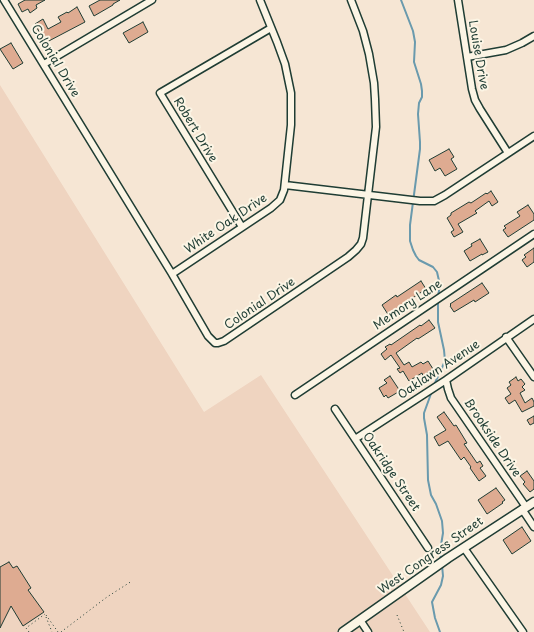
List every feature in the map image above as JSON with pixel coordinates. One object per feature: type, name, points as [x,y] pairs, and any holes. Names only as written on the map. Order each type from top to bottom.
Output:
[{"type":"main road","name":"West Congress Street","points":[[343,632],[433,568],[534,502]]},
{"type":"street","name":"Colonial Drive","points":[[4,0],[172,274],[208,336],[215,343],[224,341],[348,257],[361,244],[363,238],[376,127],[375,99],[368,48],[363,30],[351,0]]},
{"type":"street","points":[[44,64],[152,0]]},
{"type":"street","name":"White Oak Drive","points":[[172,274],[276,204],[282,196],[285,185],[292,125],[291,93],[285,64],[260,0]]},
{"type":"street","name":"Louise Drive","points":[[458,0],[475,100],[508,153]]},
{"type":"street","name":"Robert Drive","points":[[242,228],[160,93],[271,28]]},
{"type":"street","points":[[467,57],[512,48],[534,36]]},
{"type":"street","points":[[285,185],[420,201],[434,200],[445,195],[534,136]]},
{"type":"street","name":"Memory Lane","points":[[295,395],[534,234]]},
{"type":"street","name":"Oaklawn Avenue","points":[[355,439],[446,380],[534,319]]},
{"type":"street","points":[[506,338],[534,377]]},
{"type":"street","name":"Brookside Drive","points":[[446,380],[451,398],[524,508],[534,527]]},
{"type":"street","name":"Oakridge Street","points":[[335,409],[428,548]]},
{"type":"street","points":[[464,548],[523,632]]},
{"type":"street","points":[[360,620],[368,632]]},
{"type":"path","points":[[61,632],[107,597],[132,581]]},
{"type":"path","points":[[29,632],[26,628],[45,614]]},
{"type":"path","points":[[45,614],[52,632]]},
{"type":"path","points":[[45,614],[58,632]]},
{"type":"path","points":[[397,615],[404,632]]},
{"type":"shaded area","points":[[0,85],[204,412],[261,375],[430,632],[0,632]]},
{"type":"building","points":[[25,0],[45,0],[36,5],[37,8],[30,13],[28,9],[22,12],[18,4]]},
{"type":"building","points":[[100,0],[120,0],[94,16],[89,6]]},
{"type":"building","points":[[77,7],[85,22],[45,43],[35,24],[43,19],[48,29],[61,22],[58,17]]},
{"type":"building","points":[[143,22],[148,32],[129,43],[123,33]]},
{"type":"building","points":[[11,43],[23,63],[13,69],[0,49]]},
{"type":"building","points":[[449,149],[454,157],[451,159],[457,169],[445,176],[440,168],[435,171],[429,160]]},
{"type":"building","points":[[491,191],[498,202],[492,206],[489,201],[475,211],[477,213],[458,224],[463,232],[454,237],[451,232],[454,230],[447,218],[451,215],[451,213]]},
{"type":"building","points":[[528,205],[534,214],[534,220],[508,237],[503,230],[506,228],[504,226],[520,216],[517,212]]},
{"type":"building","points":[[480,239],[488,252],[470,261],[464,251],[472,246],[471,244]]},
{"type":"building","points":[[534,248],[534,262],[527,267],[522,260],[526,257],[524,255]]},
{"type":"building","points":[[421,281],[426,289],[402,305],[404,308],[389,316],[382,305]]},
{"type":"building","points":[[482,283],[489,293],[475,302],[474,300],[454,312],[450,304]]},
{"type":"building","points":[[429,320],[435,328],[418,339],[417,338],[396,353],[404,365],[409,362],[412,367],[421,362],[423,364],[428,361],[433,369],[423,376],[422,373],[409,381],[403,371],[400,373],[397,369],[400,368],[391,355],[385,360],[381,354],[387,349],[385,347],[390,344],[391,345]]},
{"type":"building","points":[[390,376],[400,391],[388,398],[386,395],[384,397],[379,388],[387,383],[384,380]]},
{"type":"building","points":[[516,377],[518,381],[521,379],[525,384],[522,387],[525,390],[520,393],[525,403],[532,398],[534,402],[534,406],[522,412],[515,400],[509,404],[505,398],[511,394],[507,388],[511,385],[509,382]]},
{"type":"building","points":[[444,412],[454,426],[456,425],[467,443],[464,444],[477,463],[480,461],[483,466],[480,468],[486,476],[479,481],[464,457],[461,460],[448,441],[439,446],[434,437],[446,430],[437,417]]},
{"type":"building","points":[[534,416],[534,423],[530,425],[527,420]]},
{"type":"building","points":[[527,471],[534,481],[534,489],[530,492],[523,484],[525,482],[520,476]]},
{"type":"building","points":[[496,488],[505,500],[487,514],[478,500]]},
{"type":"building","points":[[522,527],[531,541],[512,554],[503,540]]},
{"type":"building","points":[[9,562],[13,568],[17,566],[31,588],[28,590],[44,612],[23,626],[11,606],[0,628],[0,567]]},
{"type":"waterway","points":[[401,0],[413,31],[415,42],[414,62],[422,91],[418,114],[420,149],[410,225],[410,241],[419,260],[433,267],[437,272],[440,285],[438,296]]},
{"type":"waterway","points":[[434,385],[445,361],[438,322],[438,301]]},
{"type":"waterway","points":[[432,391],[424,413],[424,418],[427,435],[428,480],[431,495],[442,521],[443,533],[440,551],[441,560]]},
{"type":"waterway","points":[[440,632],[435,618],[432,602],[441,585],[443,576],[442,565]]}]
